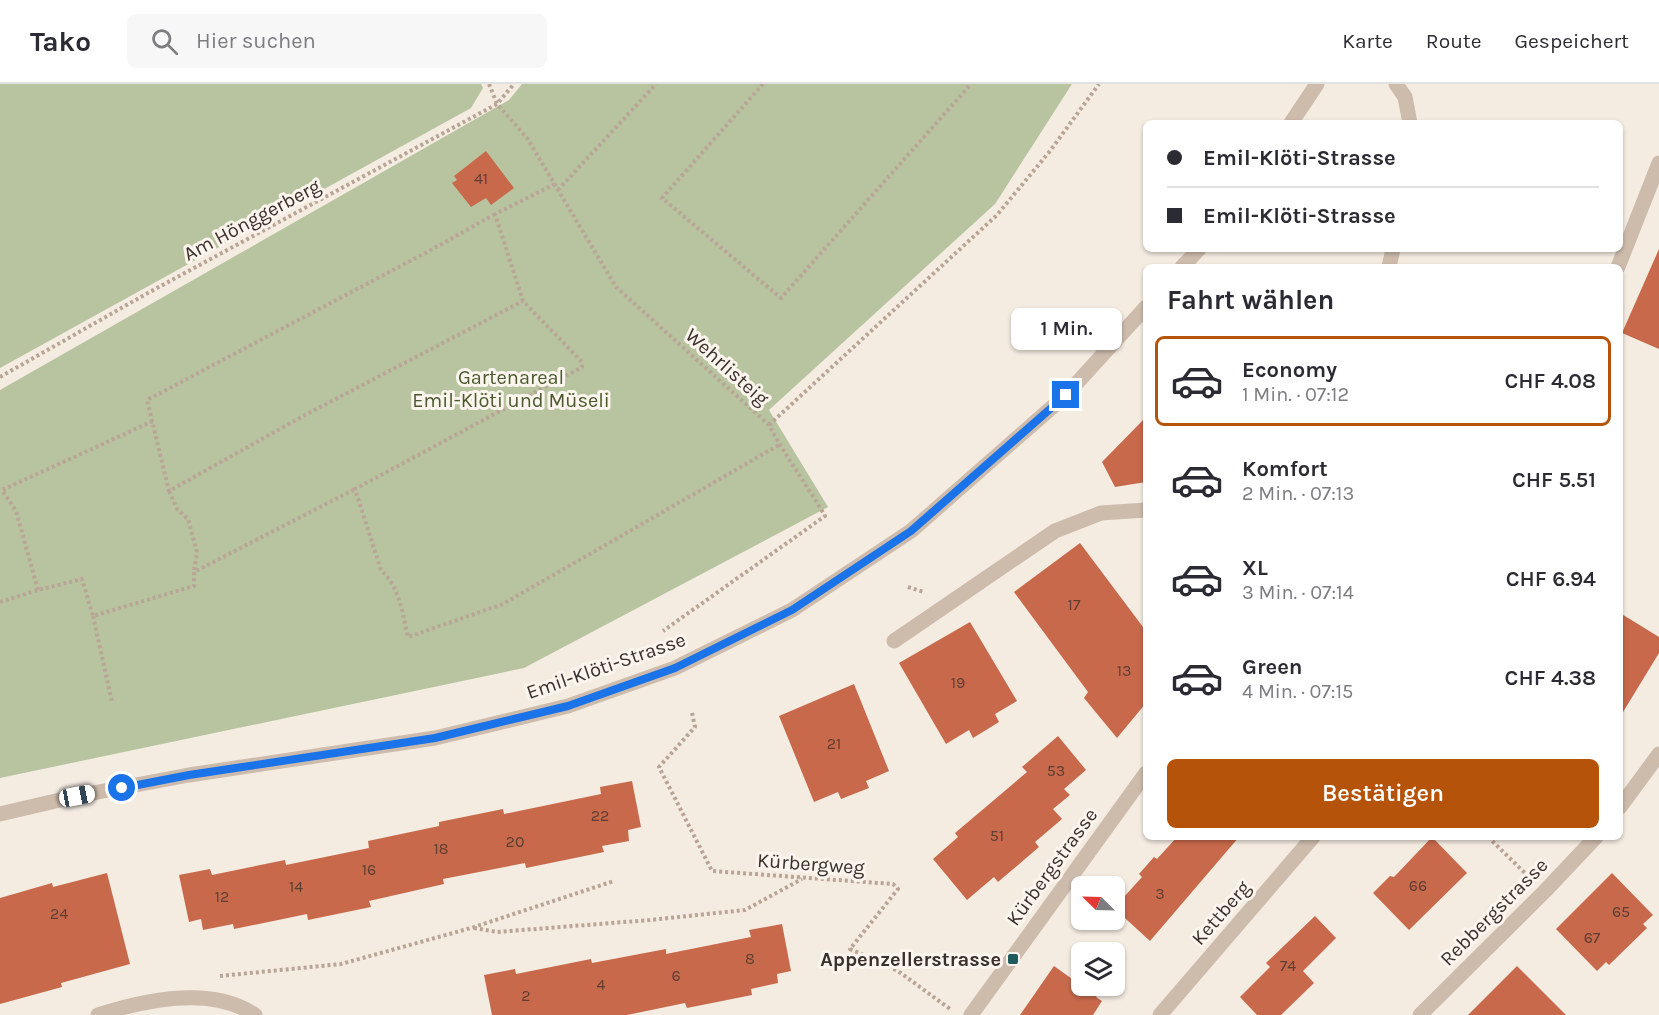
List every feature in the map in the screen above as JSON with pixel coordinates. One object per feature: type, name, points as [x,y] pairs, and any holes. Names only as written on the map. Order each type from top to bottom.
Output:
[{"type":"street","points":[[1293,120],[1317,84]]},
{"type":"street","points":[[1396,84],[1405,97],[1409,120]]},
{"type":"street","points":[[1619,264],[1659,163]]},
{"type":"street","points":[[1185,264],[1196,252]]},
{"type":"street","name":"Emil-Klöti-Strasse","points":[[0,814],[77,796],[189,775],[435,738],[568,706],[675,668],[792,610],[911,531],[1066,395],[1143,310]]},
{"type":"street","points":[[894,641],[1055,531],[1101,513],[1143,510]]},
{"type":"street","points":[[1623,803],[1659,754]]},
{"type":"street","name":"Kürbergstrasse","points":[[971,1015],[1143,776]]},
{"type":"street","name":"Kettberg","points":[[1160,1015],[1310,840]]},
{"type":"street","name":"Rebbergstrasse","points":[[1420,1015],[1593,840]]},
{"type":"street","points":[[98,1015],[126,1005],[165,998],[209,998],[255,1015]]},
{"type":"path","name":"Wehrlisteig","points":[[489,84],[497,104],[527,138],[616,287],[769,424],[779,445],[804,480],[825,516],[663,632]]},
{"type":"path","name":"Am Hönggerberg","points":[[0,377],[146,294],[497,104],[514,84]]},
{"type":"path","points":[[558,190],[656,84]]},
{"type":"path","points":[[763,84],[662,198],[781,298],[971,84]]},
{"type":"path","points":[[769,424],[997,215],[1050,151],[1100,84]]},
{"type":"path","points":[[93,616],[194,586],[197,552],[188,519],[177,509],[169,491],[147,400],[555,184]]},
{"type":"path","points":[[194,572],[355,489],[582,367],[582,362],[523,301],[495,214]]},
{"type":"path","points":[[169,491],[305,415],[523,301]]},
{"type":"path","points":[[39,590],[16,511],[2,490],[153,421]]},
{"type":"path","points":[[355,489],[381,570],[391,579],[397,591],[408,637],[503,604],[779,445]]},
{"type":"path","points":[[0,602],[82,579],[93,616],[112,702]]},
{"type":"path","name":"Kürbergweg","points":[[692,712],[695,727],[659,767],[712,871],[893,884],[898,889],[850,949],[898,971],[950,1009]]},
{"type":"path","points":[[1491,840],[1529,876]]},
{"type":"path","points":[[471,928],[497,932],[745,910],[803,879]]},
{"type":"path","points":[[209,998],[216,976],[341,964],[471,928],[614,881]]},
{"type":"green space","points":[[0,84],[481,84],[483,88],[471,108],[0,368]]},
{"type":"green space","name":"Gartenareal Emil-Klöti und Müseli","points":[[522,84],[1072,84],[995,204],[769,410],[828,507],[524,668],[0,778],[0,390],[509,100]]},
{"type":"building","points":[[486,151],[514,188],[491,205],[486,198],[471,207],[452,183],[457,180],[454,176]]},
{"type":"building","points":[[1659,249],[1659,349],[1623,333]]},
{"type":"building","points":[[1143,420],[1143,482],[1115,487],[1102,462]]},
{"type":"building","points":[[1080,543],[1143,627],[1143,707],[1117,738],[1084,698],[1088,692],[1014,592]]},
{"type":"building","points":[[1623,615],[1659,637],[1659,653],[1623,712]]},
{"type":"building","points":[[970,622],[1017,701],[995,714],[999,722],[973,738],[969,730],[946,744],[899,663]]},
{"type":"building","points":[[854,684],[889,771],[866,781],[869,788],[841,799],[838,792],[814,802],[779,716]]},
{"type":"building","points":[[1058,736],[1086,770],[1064,789],[1070,795],[1053,809],[1062,819],[1035,842],[1039,847],[998,882],[994,877],[967,900],[933,859],[958,837],[955,833],[1027,772],[1022,767]]},
{"type":"building","points":[[632,781],[641,827],[628,830],[629,841],[602,846],[604,852],[526,868],[525,863],[443,879],[444,884],[369,901],[371,907],[308,920],[307,914],[234,929],[233,924],[203,930],[201,919],[189,922],[179,875],[210,869],[212,875],[285,860],[286,865],[369,848],[368,841],[439,826],[439,822],[503,809],[504,814],[601,794],[600,787]]},
{"type":"building","points":[[1174,840],[1236,840],[1150,941],[1125,918],[1125,896],[1142,877],[1139,874],[1154,857],[1157,859]]},
{"type":"building","points":[[1429,840],[1435,840],[1467,873],[1409,930],[1373,893],[1390,876],[1394,877]]},
{"type":"building","points":[[107,873],[130,964],[61,983],[62,987],[0,1004],[0,898],[52,883],[53,887]]},
{"type":"building","points":[[1612,873],[1653,915],[1643,924],[1647,928],[1609,965],[1606,962],[1597,971],[1556,929]]},
{"type":"building","points":[[1315,916],[1336,938],[1303,971],[1314,983],[1281,1015],[1257,1015],[1240,997],[1270,967],[1266,963]]},
{"type":"building","points":[[782,924],[791,971],[777,974],[778,983],[751,989],[752,995],[687,1008],[685,1003],[627,1015],[492,1015],[484,975],[515,969],[516,974],[591,959],[592,963],[666,949],[666,954],[751,937],[749,930]]},
{"type":"building","points":[[1054,966],[1071,978],[1071,996],[1097,996],[1102,1001],[1093,1015],[1020,1015]]},
{"type":"building","points":[[1517,966],[1566,1015],[1468,1015]]},
{"type":"place","name":"Appenzellerstrasse","points":[[1013,959]]},
{"type":"route","points":[[122,788],[189,775],[435,738],[568,706],[675,668],[792,610],[911,531],[1066,395]]}]
